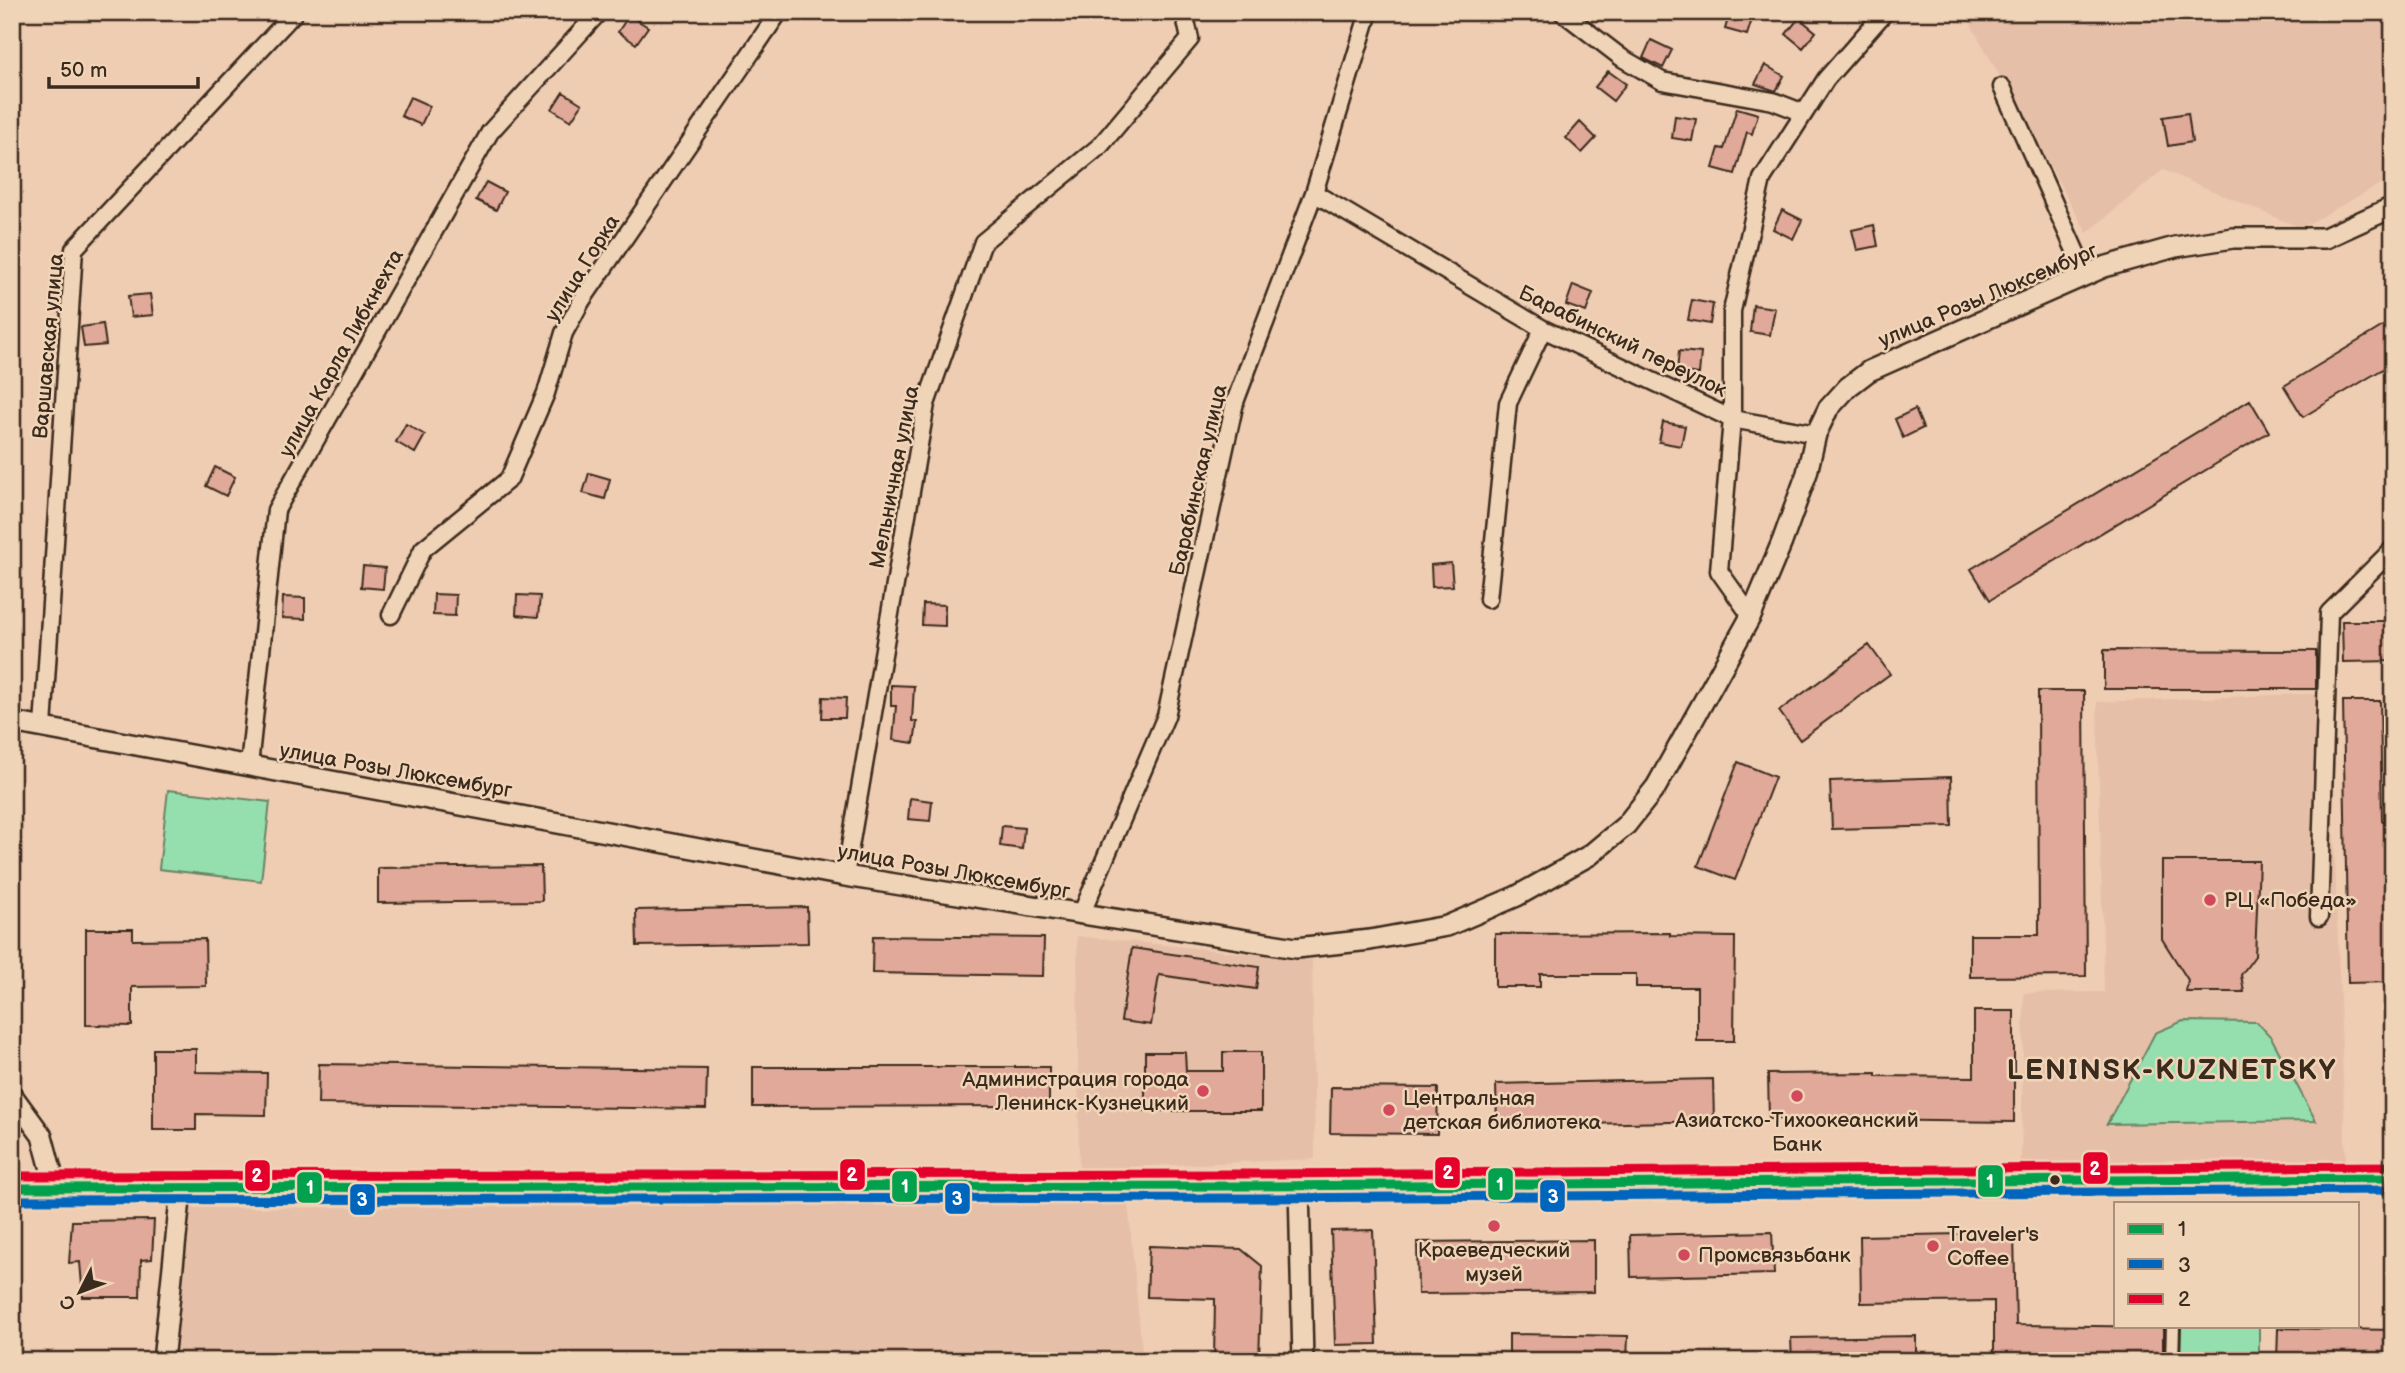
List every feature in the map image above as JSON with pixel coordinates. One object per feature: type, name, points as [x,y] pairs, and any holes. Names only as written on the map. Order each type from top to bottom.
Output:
[{"type":"main road","points":[[12,1188],[181,1190],[2393,1178]]},
{"type":"street","name":"Варшавская улица","points":[[43,727],[74,249],[295,12]]},
{"type":"street","name":"улица Карла Либкнехта","points":[[248,766],[276,510],[490,132],[598,12]]},
{"type":"street","name":"улица Горка","points":[[391,614],[423,549],[509,479],[546,393],[564,333],[582,300],[779,12]]},
{"type":"street","name":"Мельничная улица","points":[[845,876],[926,404],[983,242],[1100,146],[1190,39],[1184,12]]},
{"type":"street","name":"Барабинская улица","points":[[1081,915],[1166,716],[1235,402],[1314,193],[1369,12]]},
{"type":"street","points":[[1562,12],[1622,58],[1662,80],[1773,101],[1804,113]]},
{"type":"street","points":[[1751,616],[1719,571],[1732,419],[1732,312],[1762,178],[1826,79],[1885,12]]},
{"type":"street","points":[[2002,87],[2086,275]]},
{"type":"street","name":"Барабинский переулок","points":[[1314,193],[1544,329],[1732,419],[1816,433]]},
{"type":"street","name":"улица Розы Люксембург","points":[[12,722],[845,876],[1296,948],[1370,940],[1447,926],[1517,896],[1590,855],[1626,825],[1656,787],[1751,616],[1807,473],[1816,433],[1828,409],[1848,387],[1869,371],[2086,275],[2175,247],[2233,238],[2325,238],[2393,207]]},
{"type":"street","points":[[1488,599],[1508,402],[1544,329]]},
{"type":"street","points":[[2319,917],[2329,613],[2393,549]]},
{"type":"street","points":[[12,1095],[42,1136],[56,1188]]},
{"type":"street","points":[[1299,1185],[1303,1361]]},
{"type":"street","points":[[163,1361],[181,1190]]},
{"type":"street","points":[[2172,1361],[2173,1328]]},
{"type":"shaded area","points":[[1964,12],[2393,12],[2393,177],[2301,228],[2163,170],[2087,233]]},
{"type":"shaded area","points":[[2329,693],[2346,1163],[2021,1166],[2024,993],[2104,992],[2097,702]]},
{"type":"shaded area","points":[[1077,936],[1312,960],[1315,1159],[1079,1169]]},
{"type":"shaded area","points":[[1128,1204],[1143,1361],[164,1361],[182,1208]]},
{"type":"green space","points":[[168,790],[270,802],[261,881],[159,869]]},
{"type":"green space","points":[[2183,1021],[2257,1022],[2271,1037],[2316,1121],[2107,1124],[2155,1033]]},
{"type":"green space","points":[[2165,1328],[2259,1328],[2259,1361],[2164,1361]]},
{"type":"building","points":[[1730,12],[1753,16],[1747,35],[1725,29]]},
{"type":"building","points":[[629,15],[648,27],[636,44],[618,32]]},
{"type":"building","points":[[1799,18],[1816,32],[1803,48],[1786,34]]},
{"type":"building","points":[[1651,40],[1672,50],[1663,68],[1643,58]]},
{"type":"building","points":[[1765,65],[1784,76],[1776,91],[1755,84]]},
{"type":"building","points":[[1608,71],[1626,84],[1613,101],[1595,87]]},
{"type":"building","points":[[563,92],[582,104],[571,121],[552,109]]},
{"type":"building","points":[[410,97],[430,106],[421,125],[401,116]]},
{"type":"building","points":[[1737,108],[1758,114],[1752,134],[1747,132],[1735,174],[1713,168],[1719,148],[1724,149]]},
{"type":"building","points":[[2188,113],[2192,142],[2168,146],[2163,117]]},
{"type":"building","points":[[1675,116],[1696,119],[1692,141],[1672,138]]},
{"type":"building","points":[[1580,122],[1596,138],[1582,153],[1566,138]]},
{"type":"building","points":[[486,182],[505,192],[496,210],[476,200]]},
{"type":"building","points":[[1782,210],[1802,220],[1793,239],[1773,229]]},
{"type":"building","points":[[1874,225],[1878,246],[1857,250],[1852,230]]},
{"type":"building","points":[[1573,285],[1593,293],[1586,312],[1566,305]]},
{"type":"building","points":[[150,294],[153,315],[131,317],[128,296]]},
{"type":"building","points":[[1692,300],[1713,304],[1710,324],[1688,320]]},
{"type":"building","points":[[1753,305],[1775,308],[1770,335],[1750,332]]},
{"type":"building","points":[[2393,320],[2393,363],[2303,417],[2284,386]]},
{"type":"building","points":[[103,324],[106,345],[84,347],[81,327]]},
{"type":"building","points":[[1679,351],[1701,353],[1699,374],[1677,371]]},
{"type":"building","points":[[2250,400],[2269,432],[1990,600],[1971,569]]},
{"type":"building","points":[[1915,409],[1923,428],[1903,438],[1895,419]]},
{"type":"building","points":[[1663,422],[1685,426],[1681,446],[1659,442]]},
{"type":"building","points":[[406,424],[425,435],[415,453],[396,442]]},
{"type":"building","points":[[215,467],[235,477],[226,496],[206,486]]},
{"type":"building","points":[[589,473],[610,479],[605,499],[583,493]]},
{"type":"building","points":[[1451,563],[1453,586],[1432,587],[1431,565]]},
{"type":"building","points":[[363,566],[385,568],[383,589],[361,587]]},
{"type":"building","points":[[434,594],[456,595],[455,616],[433,615]]},
{"type":"building","points":[[517,595],[540,596],[538,617],[516,615]]},
{"type":"building","points":[[283,597],[305,598],[305,619],[282,618]]},
{"type":"building","points":[[923,604],[945,605],[945,626],[922,625]]},
{"type":"building","points":[[2342,621],[2393,621],[2393,661],[2343,662]]},
{"type":"building","points":[[1869,645],[1890,674],[1800,740],[1779,711]]},
{"type":"building","points":[[2104,650],[2316,651],[2316,689],[2104,689]]},
{"type":"building","points":[[891,685],[914,686],[912,721],[917,722],[914,743],[893,740],[896,706],[891,706]]},
{"type":"building","points":[[2038,691],[2084,691],[2086,976],[1970,977],[1970,935],[2039,935]]},
{"type":"building","points":[[823,697],[846,698],[845,718],[822,718]]},
{"type":"building","points":[[2343,701],[2380,701],[2382,821],[2389,821],[2393,982],[2348,983]]},
{"type":"building","points":[[1738,762],[1775,777],[1735,880],[1698,866]]},
{"type":"building","points":[[1951,777],[1952,826],[1832,829],[1830,781]]},
{"type":"building","points":[[910,798],[932,801],[930,821],[908,819]]},
{"type":"building","points":[[1002,826],[1024,828],[1022,849],[1000,846]]},
{"type":"building","name":"РЦ «Победа»","points":[[2162,861],[2259,861],[2255,956],[2241,975],[2244,992],[2186,992],[2188,980],[2162,939]]},
{"type":"building","points":[[541,866],[542,901],[378,903],[378,868]]},
{"type":"building","points":[[807,907],[808,943],[637,946],[636,910]]},
{"type":"building","points":[[86,929],[133,929],[133,940],[205,939],[206,986],[132,987],[132,1026],[86,1025]]},
{"type":"building","points":[[1670,933],[1670,936],[1735,937],[1734,1041],[1697,1041],[1697,987],[1636,987],[1636,974],[1540,974],[1540,987],[1495,987],[1495,934]]},
{"type":"building","points":[[873,936],[1044,938],[1043,976],[872,973]]},
{"type":"building","points":[[1132,948],[1259,967],[1256,989],[1159,975],[1151,1025],[1121,1021]]},
{"type":"building","points":[[1974,1011],[2014,1011],[2014,1122],[1769,1119],[1768,1074],[1876,1073],[1876,1076],[1974,1077]]},
{"type":"building","points":[[153,1049],[196,1049],[196,1072],[267,1073],[266,1115],[196,1114],[196,1130],[153,1130]]},
{"type":"building","name":"Администрация города Ленинск-Кузнецкий","points":[[1145,1052],[1185,1052],[1186,1071],[1223,1071],[1223,1052],[1261,1052],[1261,1111],[1145,1111]]},
{"type":"building","points":[[319,1064],[707,1069],[706,1109],[318,1104]]},
{"type":"building","points":[[753,1067],[1049,1067],[1049,1106],[753,1107]]},
{"type":"building","points":[[1713,1079],[1714,1121],[1497,1126],[1496,1084]]},
{"type":"building","points":[[1331,1087],[1438,1088],[1437,1134],[1330,1133]]},
{"type":"building","points":[[154,1220],[152,1259],[141,1260],[140,1297],[83,1297],[80,1262],[69,1263],[72,1221]]},
{"type":"building","points":[[1373,1230],[1377,1344],[1335,1345],[1331,1231]]},
{"type":"building","points":[[1772,1232],[1774,1274],[1631,1277],[1630,1235]]},
{"type":"building","points":[[2014,1233],[2016,1325],[2163,1328],[2163,1361],[1994,1361],[1994,1301],[1861,1303],[1860,1236]]},
{"type":"building","points":[[1594,1240],[1594,1292],[1418,1294],[1417,1242]]},
{"type":"building","points":[[1149,1246],[1241,1249],[1262,1266],[1259,1361],[1214,1361],[1215,1299],[1147,1297]]},
{"type":"building","points":[[2278,1328],[2393,1330],[2393,1361],[2277,1361]]},
{"type":"building","points":[[1509,1334],[1628,1336],[1627,1361],[1509,1361]]},
{"type":"building","points":[[1916,1336],[1916,1361],[1792,1361],[1791,1338]]},
{"type":"transit line","name":"2","points":[[12,1176],[1253,1174],[2393,1166]]},
{"type":"transit line","name":"1","points":[[12,1188],[1253,1186],[2393,1178]]},
{"type":"transit line","name":"3","points":[[12,1200],[1253,1198],[2393,1190]]},
{"type":"place","name":"РЦ «Победа»","points":[[2210,900]]},
{"type":"place","name":"Администрация города Ленинск-Кузнецкий","points":[[1203,1091]]},
{"type":"place","name":"Азиатско-Тихоокеанский Банк","points":[[1797,1096]]},
{"type":"place","name":"Центральная детская библиотека","points":[[1389,1110]]},
{"type":"place","name":"Краеведческий музей","points":[[1494,1226]]},
{"type":"place","name":"Traveler's Coffee","points":[[1933,1246]]},
{"type":"place","name":"Промсвязьбанк","points":[[1684,1255]]},
{"type":"district","name":"LENINSK-KUZNETSKY","points":[[2172,1069]]}]
